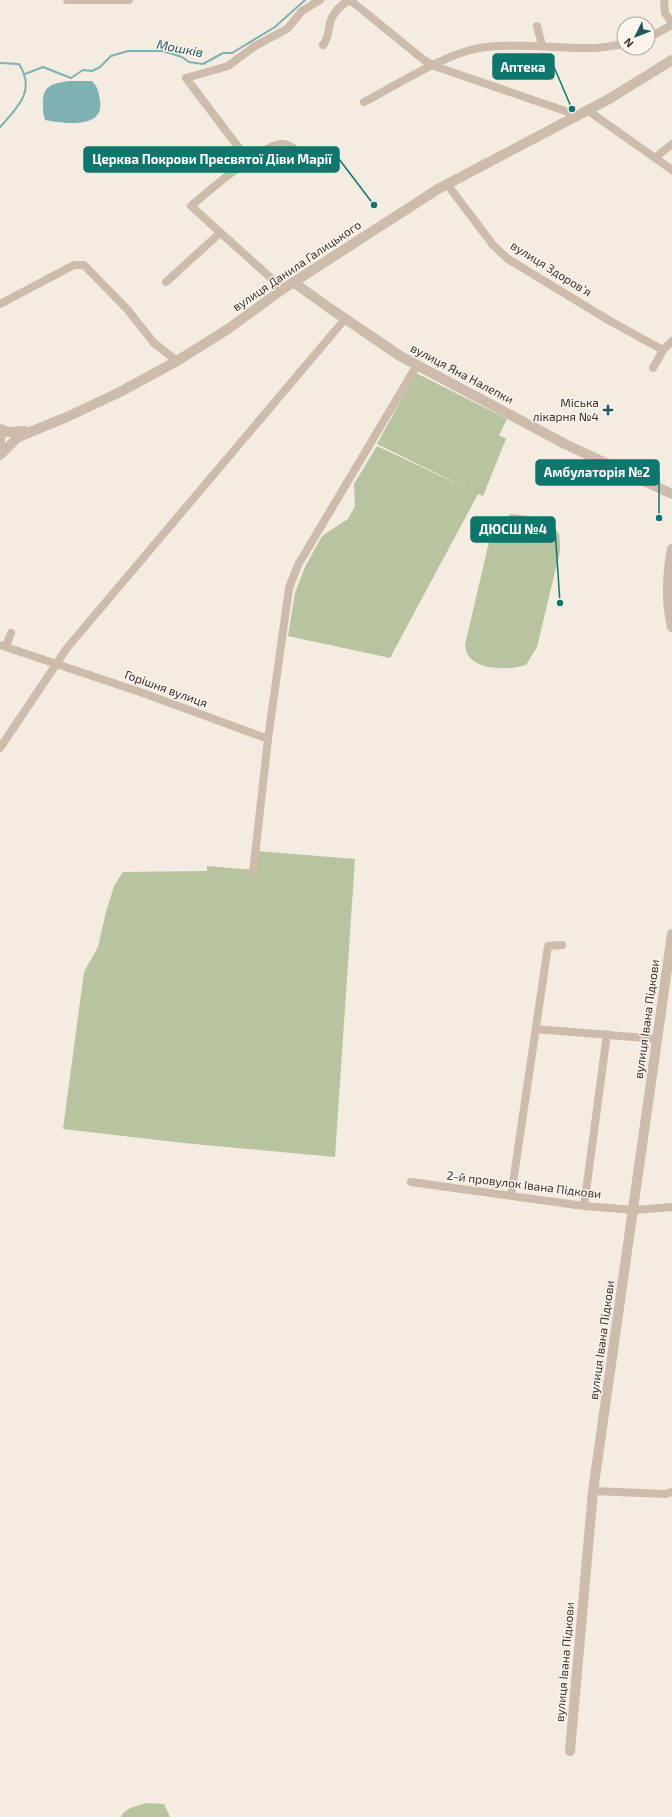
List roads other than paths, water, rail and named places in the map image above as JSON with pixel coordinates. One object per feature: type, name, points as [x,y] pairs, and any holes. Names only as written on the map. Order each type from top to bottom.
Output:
[{"type":"street","points":[[68,0],[129,0]]},
{"type":"street","points":[[248,160],[186,78],[228,66],[255,46],[287,29],[302,11],[320,0]]},
{"type":"street","points":[[323,45],[328,39],[330,22],[341,6],[349,0],[424,60],[434,66],[577,115]]},
{"type":"street","points":[[656,33],[672,24],[665,13],[664,0]]},
{"type":"street","points":[[537,26],[542,45]]},
{"type":"street","points":[[364,102],[434,66],[466,52],[486,47],[542,45],[595,48],[616,45]]},
{"type":"street","name":"вулиця Данила Галицького","points":[[0,456],[13,440],[120,392],[177,361],[228,329],[293,282],[446,184],[587,110],[672,60]]},
{"type":"street","points":[[587,110],[656,157],[672,170]]},
{"type":"street","points":[[283,289],[191,206],[248,160],[278,144],[290,146],[298,152],[311,167]]},
{"type":"street","points":[[656,157],[672,144]]},
{"type":"street","name":"вулиця Здоровʼя","points":[[446,184],[493,246],[508,259],[610,321],[663,350]]},
{"type":"street","points":[[166,282],[220,233]]},
{"type":"street","points":[[0,304],[74,265],[84,265],[127,309],[154,343],[177,361]]},
{"type":"street","name":"вулиця Яна Налепки","points":[[293,282],[345,320],[417,365],[565,444],[672,494]]},
{"type":"street","points":[[0,748],[67,648],[345,320]]},
{"type":"street","points":[[653,368],[663,350],[672,341]]},
{"type":"street","points":[[252,873],[268,739],[289,588],[298,566],[417,365]]},
{"type":"street","points":[[0,429],[8,432],[31,431]]},
{"type":"street","points":[[0,438],[0,450]]},
{"type":"street","points":[[672,549],[669,566],[668,608],[672,627]]},
{"type":"street","points":[[3,645],[10,633]]},
{"type":"street","name":"Горішня вулиця","points":[[3,645],[143,693],[268,739]]},
{"type":"street","name":"вулиця Івана Підкови","points":[[570,1750],[593,1492],[672,934]]},
{"type":"street","points":[[511,1196],[548,946],[562,945]]},
{"type":"street","points":[[536,1028],[657,1039]]},
{"type":"street","points":[[584,1206],[607,1034]]},
{"type":"street","name":"2-й провулок Івана Підкови","points":[[411,1182],[584,1206],[634,1210],[672,1207]]},
{"type":"street","points":[[593,1492],[665,1494],[672,1492]]},
{"type":"water","points":[[71,81],[92,81],[96,86],[99,93],[100,110],[96,117],[89,121],[71,123],[45,120],[43,112],[43,98],[47,89],[54,84]]},
{"type":"waterway","name":"Мошків","points":[[25,74],[43,67],[71,78],[83,70],[92,71],[100,67],[111,56],[128,51],[163,51],[182,57],[189,62],[203,64],[223,53],[232,53],[275,27],[305,0]]},
{"type":"waterway","points":[[0,63],[19,64],[26,82],[23,98],[13,113],[0,127]]},
{"type":"place","name":"Аптека","points":[[572,109]]},
{"type":"place","name":"Церква Покрови Пресвятої Діви Марії","points":[[374,205]]},
{"type":"place","name":"Міська лікарня №4","points":[[608,410]]},
{"type":"place","name":"Амбулаторія №2","points":[[659,518]]},
{"type":"place","name":"ДЮСШ №4","points":[[560,603]]}]
